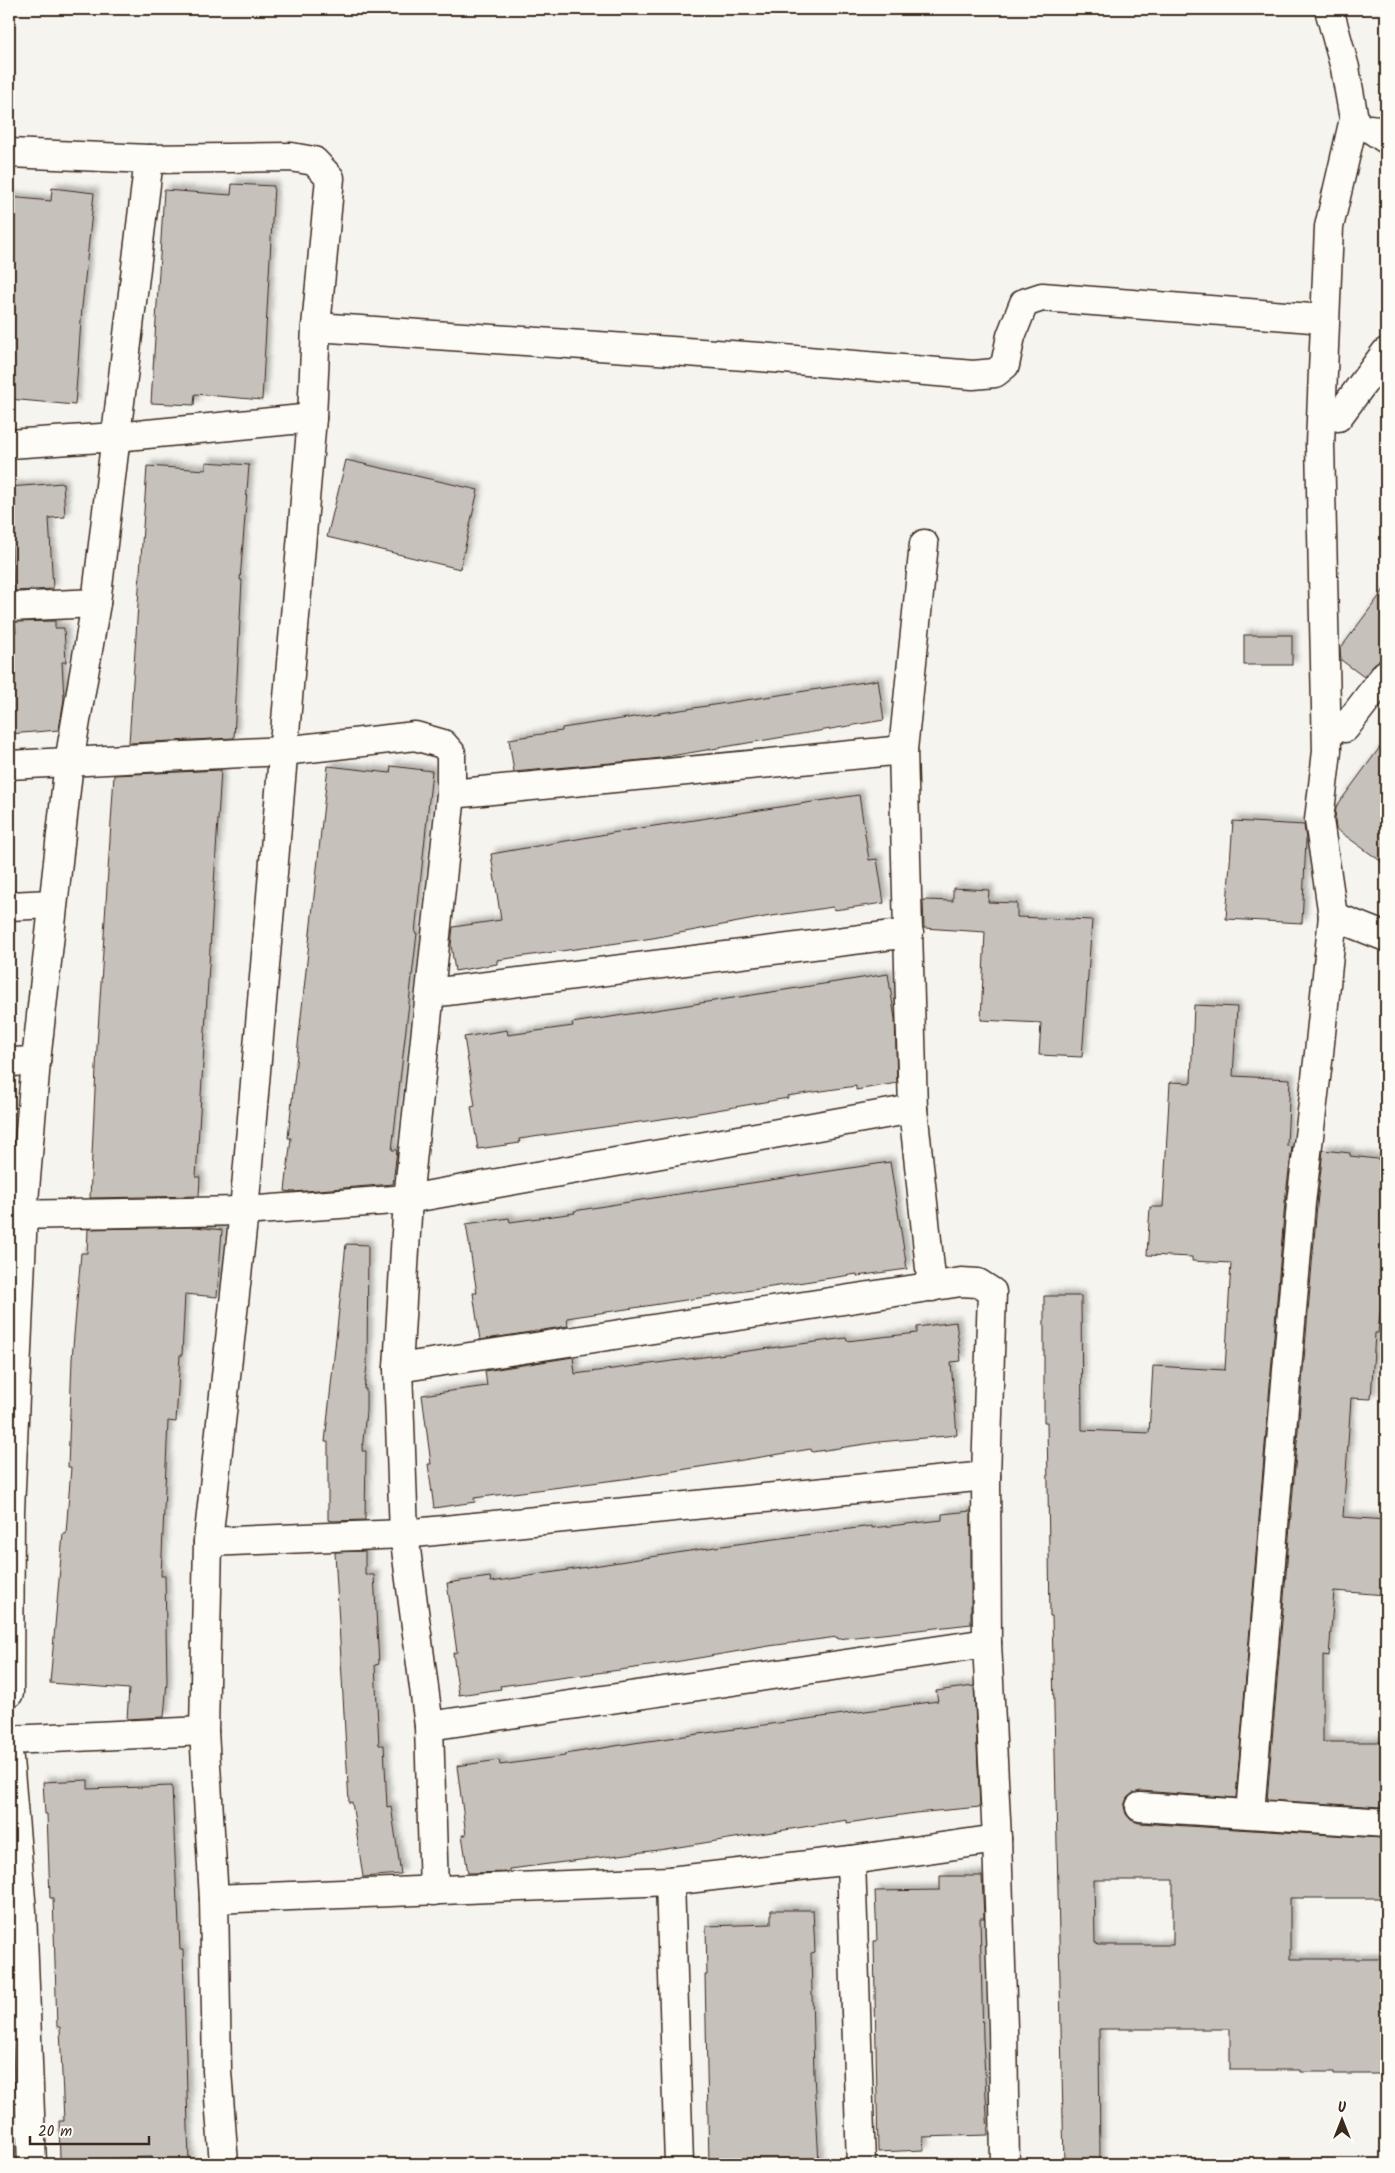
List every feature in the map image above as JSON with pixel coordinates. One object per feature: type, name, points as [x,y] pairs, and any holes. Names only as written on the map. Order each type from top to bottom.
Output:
[{"type":"street","points":[[1250,1813],[1301,1203],[1333,916],[1319,820],[1327,752],[1320,444],[1328,227],[1354,119],[1345,68],[1329,9]]},
{"type":"street","points":[[9,153],[148,159],[291,157],[314,162],[330,178],[316,327],[312,418],[244,1211],[208,1542],[204,1731],[214,1899],[217,2071],[224,2164]]},
{"type":"street","points":[[9,1693],[10,1511],[16,1214],[36,1061],[69,762],[96,603],[148,159]]},
{"type":"street","points":[[316,327],[750,357],[972,375],[995,373],[1005,365],[1011,336],[1024,303],[1042,297],[1324,319]]},
{"type":"street","points":[[1338,417],[1386,352]]},
{"type":"street","points":[[9,444],[116,437],[312,418]]},
{"type":"street","points":[[924,544],[903,750],[913,1109],[932,1287]]},
{"type":"street","points":[[9,607],[96,603]]},
{"type":"street","points":[[1345,728],[1386,674]]},
{"type":"street","points":[[9,765],[283,752],[415,736],[443,744],[451,753],[451,794],[408,1199],[398,1368],[404,1534],[429,1726],[434,1891]]},
{"type":"street","points":[[451,794],[903,750]]},
{"type":"street","points":[[9,906],[52,904]]},
{"type":"street","points":[[1333,916],[1386,937]]},
{"type":"street","points":[[431,993],[909,933]]},
{"type":"street","points":[[9,1062],[36,1061]]},
{"type":"street","points":[[16,1214],[244,1211],[408,1199],[913,1109]]},
{"type":"street","points":[[398,1368],[961,1282],[978,1283],[992,1292],[986,1476],[987,1643],[1004,2030],[1005,2164]]},
{"type":"street","points":[[208,1542],[404,1534],[986,1476]]},
{"type":"street","points":[[429,1726],[987,1643]]},
{"type":"street","points":[[9,1740],[204,1731]]},
{"type":"street","points":[[9,1759],[20,2120],[32,2164]]},
{"type":"street","points":[[1140,1807],[1386,1823]]},
{"type":"street","points":[[214,1899],[670,1882],[851,1860],[997,1839]]},
{"type":"street","points":[[851,1860],[860,2164]]},
{"type":"street","points":[[670,1882],[679,2164]]},
{"type":"building","points":[[232,184],[274,186],[262,400],[195,394],[194,405],[151,403],[164,190],[231,195]]},
{"type":"building","points":[[52,188],[94,193],[82,307],[75,405],[9,399],[9,197],[51,201]]},
{"type":"building","points":[[346,460],[478,490],[460,569],[327,537]]},
{"type":"building","points":[[206,462],[249,465],[240,580],[242,580],[234,738],[129,743],[147,466],[206,470]]},
{"type":"building","points":[[63,483],[65,517],[49,518],[53,589],[14,591],[9,487]]},
{"type":"building","points":[[1386,587],[1386,659],[1374,664],[1364,677],[1341,660],[1340,649]]},
{"type":"building","points":[[55,621],[55,628],[64,628],[66,662],[62,662],[64,699],[59,730],[9,734],[9,633],[16,632],[15,622]]},
{"type":"building","points":[[1244,635],[1292,635],[1292,665],[1244,665]]},
{"type":"building","points":[[878,680],[884,720],[653,759],[514,772],[509,739],[562,731],[562,728]]},
{"type":"building","points":[[1386,739],[1386,865],[1336,829],[1335,820],[1336,807]]},
{"type":"building","points":[[328,766],[390,773],[391,766],[432,771],[415,933],[417,933],[392,1150],[397,1150],[393,1184],[293,1192],[285,1191],[291,1138],[288,1138]]},
{"type":"building","points":[[221,770],[196,1177],[200,1177],[199,1196],[90,1198],[97,1047],[114,775]]},
{"type":"building","points":[[859,795],[869,860],[877,859],[884,903],[834,910],[833,907],[765,917],[653,938],[497,960],[497,964],[455,971],[451,945],[453,927],[501,920],[491,854],[641,828]]},
{"type":"building","points":[[1233,821],[1304,825],[1306,840],[1302,923],[1226,919]]},
{"type":"building","points":[[953,888],[989,890],[988,902],[1017,903],[1017,917],[1092,920],[1082,1057],[1039,1055],[1041,1023],[981,1020],[985,932],[924,928],[923,900],[953,901]]},
{"type":"building","points":[[888,974],[895,1019],[897,1083],[856,1090],[856,1086],[787,1096],[788,1098],[675,1117],[519,1139],[520,1143],[478,1149],[471,1107],[475,1106],[464,1037],[507,1030],[508,1035],[573,1026],[572,1023]]},
{"type":"building","points":[[1194,1005],[1237,1007],[1233,1076],[1290,1079],[1287,1146],[1292,1147],[1285,1202],[1236,1798],[1141,1791],[1133,1793],[1127,1798],[1124,1806],[1126,1814],[1131,1820],[1139,1823],[1381,1838],[1381,1843],[1386,1843],[1386,1898],[1290,1898],[1290,1959],[1386,1959],[1386,2074],[1334,2074],[1334,2072],[1300,2072],[1300,2070],[1230,2070],[1230,2029],[1099,2029],[1100,2164],[1064,2164],[1047,1422],[1044,1422],[1044,1296],[1081,1296],[1082,1430],[1149,1433],[1153,1366],[1225,1370],[1231,1263],[1192,1261],[1192,1257],[1147,1255],[1150,1207],[1163,1207],[1170,1082],[1191,1083]],"holes":[[[1094,1880],[1173,1880],[1173,1945],[1097,1945],[1095,1943]]]},
{"type":"building","points":[[1323,1150],[1350,1153],[1350,1156],[1386,1160],[1386,1257],[1378,1333],[1375,1333],[1371,1399],[1351,1398],[1343,1517],[1386,1520],[1386,1595],[1334,1591],[1329,1656],[1323,1655],[1323,1742],[1381,1742],[1381,1807],[1267,1800]]},
{"type":"building","points":[[890,1162],[907,1269],[857,1276],[857,1274],[567,1318],[568,1326],[480,1340],[473,1293],[477,1293],[466,1224],[509,1218],[510,1222],[575,1213],[574,1211],[672,1195]]},
{"type":"building","points":[[196,1227],[222,1230],[217,1297],[185,1294],[176,1422],[168,1421],[161,1576],[165,1576],[167,1681],[164,1717],[127,1719],[129,1689],[50,1683],[63,1534],[66,1534],[71,1467],[68,1467],[72,1359],[81,1253],[87,1253],[88,1229]]},
{"type":"building","points":[[346,1244],[368,1245],[367,1365],[364,1389],[366,1389],[366,1411],[362,1451],[366,1451],[365,1520],[333,1521],[328,1520],[328,1442],[325,1442]]},
{"type":"building","points":[[956,1322],[961,1361],[951,1362],[957,1435],[879,1442],[812,1452],[811,1449],[631,1478],[474,1498],[475,1502],[434,1508],[428,1464],[431,1464],[422,1395],[487,1386],[485,1371],[573,1357],[575,1374],[846,1338],[847,1341],[917,1333],[917,1327]]},
{"type":"building","points":[[971,1511],[971,1624],[838,1639],[837,1637],[769,1646],[657,1665],[500,1686],[501,1689],[459,1695],[453,1653],[457,1652],[447,1583],[490,1577],[491,1582],[715,1547],[872,1526],[872,1528],[942,1520],[942,1514]]},
{"type":"building","points":[[365,1551],[365,1575],[374,1575],[379,1664],[375,1665],[379,1745],[384,1745],[387,1807],[391,1806],[401,1874],[363,1877],[352,1802],[349,1803],[335,1552]]},
{"type":"building","points":[[974,1686],[980,1807],[915,1813],[847,1823],[847,1820],[666,1849],[510,1869],[510,1872],[468,1873],[462,1835],[466,1835],[457,1766],[499,1760],[500,1765],[565,1756],[565,1754],[634,1743],[938,1701],[936,1691]]},
{"type":"building","points":[[88,1780],[88,1789],[172,1786],[180,1950],[183,1950],[189,2164],[152,2164],[152,2157],[60,2160],[59,2121],[64,2121],[60,2027],[57,2027],[53,1898],[50,1898],[47,1814],[45,1814],[43,1782]]},
{"type":"building","points":[[940,1876],[982,1876],[984,1918],[980,1918],[988,2135],[923,2137],[924,2150],[878,2152],[874,1941],[877,1941],[875,1891],[940,1890]]},
{"type":"building","points":[[771,1910],[813,1910],[815,1952],[811,1953],[814,2074],[819,2164],[709,2164],[705,1975],[707,1975],[706,1926],[771,1924]]}]
